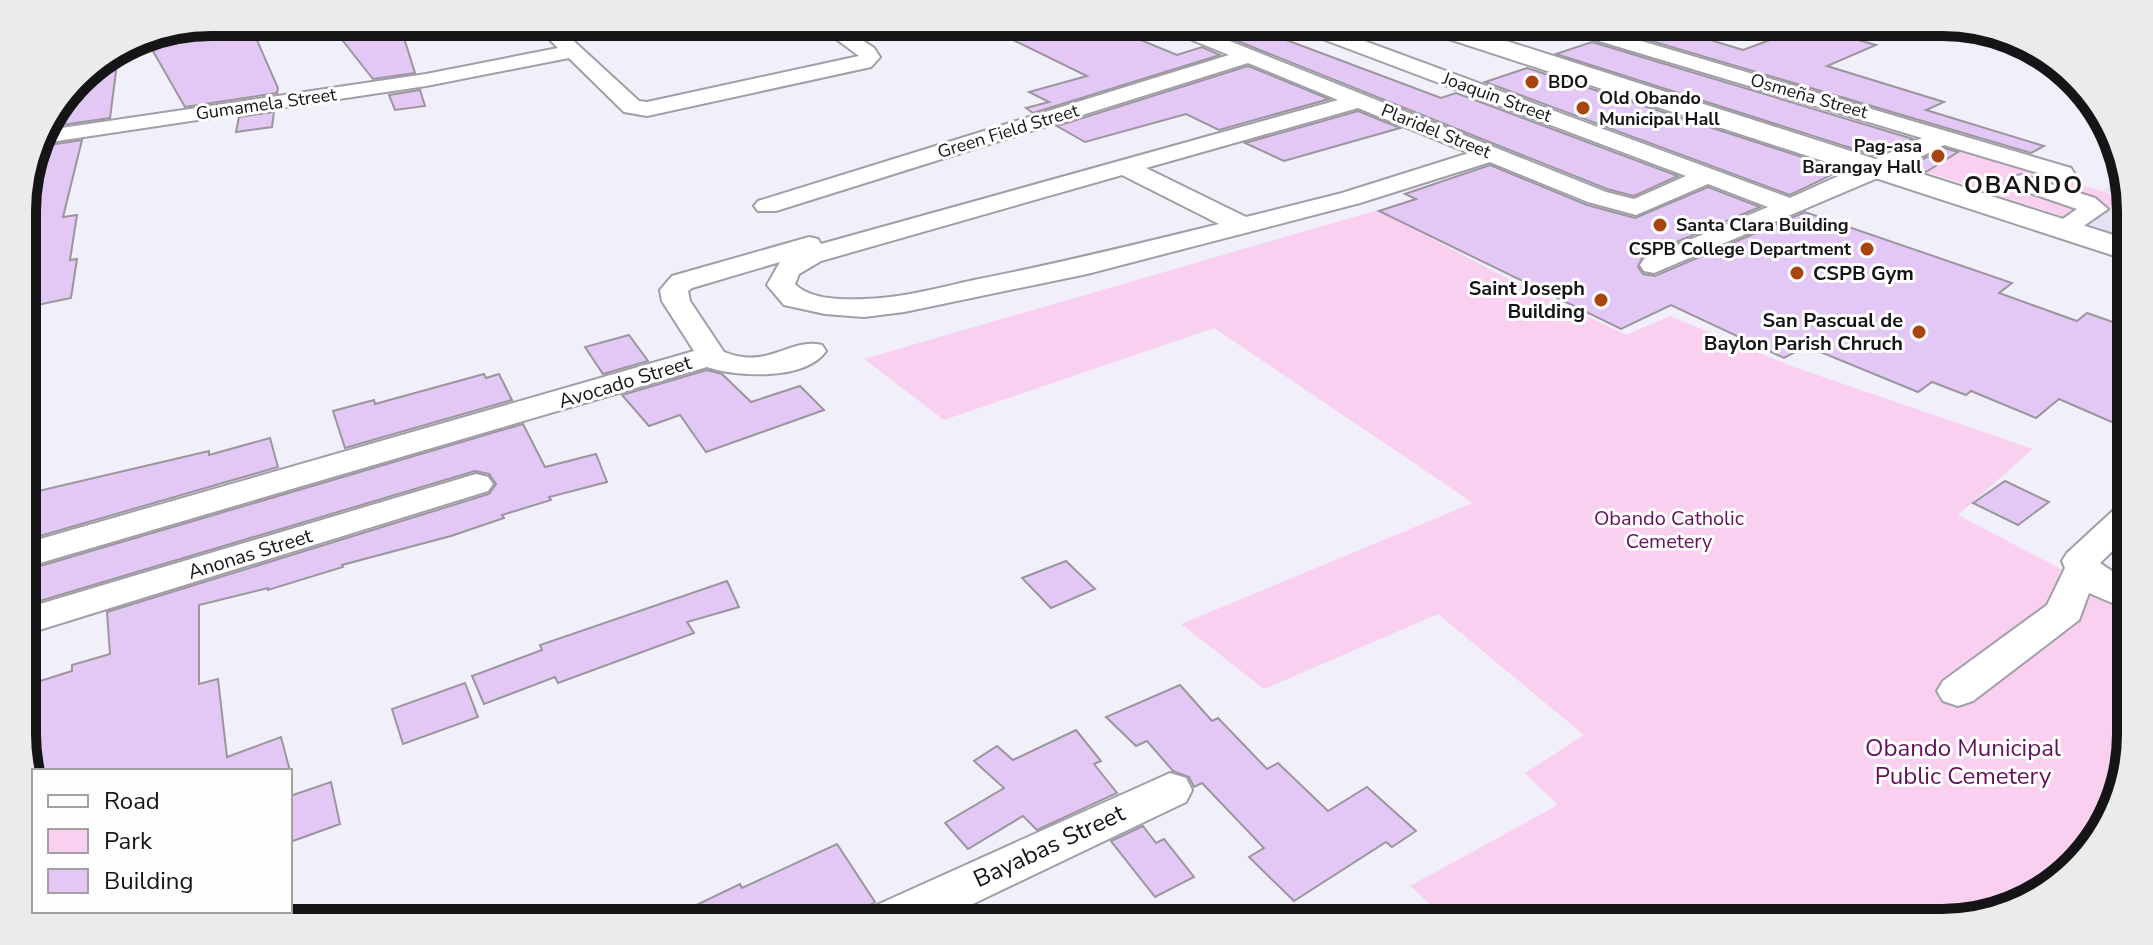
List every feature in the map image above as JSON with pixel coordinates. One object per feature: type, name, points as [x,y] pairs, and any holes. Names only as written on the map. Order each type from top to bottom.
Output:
[{"type":"main road","points":[[1465,36],[2117,247]]},
{"type":"street","points":[[558,36],[632,107],[663,108],[864,63],[870,57],[867,52],[844,36]]},
{"type":"street","name":"Plaridel Street","points":[[1199,36],[1597,197],[1636,207],[1707,176]]},
{"type":"street","name":"Joaquin Street","points":[[1332,36],[1789,206]]},
{"type":"street","name":"Osmeña Street","points":[[1604,36],[2062,173]]},
{"type":"street","name":"Gumamela Street","points":[[53,136],[426,80],[575,51]]},
{"type":"street","name":"Green Field Street","points":[[767,206],[1248,56]]},
{"type":"street","points":[[1359,101],[839,247],[791,264],[783,274],[781,285],[794,299],[825,305],[864,308],[904,303],[1077,268],[1351,198],[1491,154]]},
{"type":"street","name":"Avocado Street","points":[[36,552],[683,366],[707,356],[709,351],[676,301],[674,290],[682,282],[1211,133]]},
{"type":"street","points":[[1654,265],[1878,169],[1945,136]]},
{"type":"street","points":[[1126,168],[1242,225]]},
{"type":"street","points":[[2022,182],[2086,203],[2095,209],[2063,228]]},
{"type":"street","points":[[707,356],[737,368],[753,369],[787,362],[811,351]]},
{"type":"street","name":"Anonas Street","points":[[36,618],[476,484]]},
{"type":"street","points":[[1958,691],[2065,611],[2067,598],[2083,568],[2082,558],[2117,527]]},
{"type":"street","points":[[2083,568],[2096,581],[2117,592]]},
{"type":"street","name":"Bayabas Street","points":[[915,909],[1170,790]]},
{"type":"shaded area","points":[[2115,184],[2116,195],[2103,190]]},
{"type":"shaded area","points":[[2117,204],[2117,235],[2085,223]]},
{"type":"green space","points":[[1966,149],[2116,196],[2117,202],[2083,223],[1927,172]]},
{"type":"green space","name":"Obando Catholic Cemetery","points":[[1378,210],[1499,274],[1626,335],[1670,316],[1794,367],[2033,449],[1958,515],[2117,599],[2117,746],[2108,791],[2094,822],[2081,841],[2049,873],[2020,891],[1976,906],[1954,909],[1435,909],[1410,886],[1558,805],[1525,773],[1584,735],[1438,614],[1264,689],[1181,624],[1473,503],[1214,328],[944,420],[864,359]]},
{"type":"building","points":[[255,36],[278,88],[277,93],[185,107],[150,46],[188,37]]},
{"type":"building","points":[[339,36],[403,36],[415,73],[373,79]]},
{"type":"building","points":[[1005,36],[1131,36],[1177,55],[1202,47],[1220,55],[1033,113],[1026,108],[1049,102],[1029,92],[1087,76]]},
{"type":"building","points":[[1276,36],[1441,98],[1456,93],[1678,176],[1634,196],[1607,189],[1230,38]]},
{"type":"building","points":[[1635,36],[1697,36],[1743,50],[1781,36],[1844,36],[1876,45],[1827,66],[1944,102],[1926,110],[2044,146],[2031,153]]},
{"type":"building","points":[[1592,42],[1913,139],[1876,156],[1556,54]]},
{"type":"building","points":[[117,63],[110,118],[58,126],[87,87]]},
{"type":"building","points":[[1248,66],[1329,99],[1219,130],[1186,114],[1085,142],[1057,126]]},
{"type":"building","points":[[1527,68],[1842,170],[1790,195],[1485,82]]},
{"type":"building","points":[[420,90],[425,106],[395,110],[389,95]]},
{"type":"building","points":[[1358,111],[1400,128],[1284,161],[1245,143]]},
{"type":"building","points":[[274,112],[272,127],[236,132],[239,117]]},
{"type":"building","points":[[82,140],[63,217],[77,215],[70,260],[77,259],[71,298],[36,305],[36,199],[49,145]]},
{"type":"building","name":"Pag-asa Barangay Hall","points":[[1944,148],[1958,152],[1926,172],[1909,166]]},
{"type":"building","points":[[1490,165],[1587,205],[1635,218],[1708,187],[1760,207],[1643,256],[1638,267],[1643,274],[1655,276],[1805,212],[2012,283],[1999,293],[2077,321],[2087,313],[2117,323],[2117,424],[2059,399],[2036,418],[1971,391],[1966,395],[1932,382],[1918,392],[1806,346],[1784,358],[1671,305],[1621,329],[1379,211],[1416,199],[1405,194]]},
{"type":"building","points":[[629,335],[648,361],[603,374],[585,347]]},
{"type":"building","points":[[707,370],[722,374],[751,402],[800,386],[824,410],[706,452],[680,415],[649,426],[622,395]]},
{"type":"building","points":[[484,374],[486,378],[499,374],[512,400],[345,448],[333,411],[374,400],[375,404]]},
{"type":"building","points":[[523,424],[545,467],[596,454],[607,482],[549,497],[551,500],[502,515],[504,518],[451,536],[342,565],[268,590],[199,605],[199,684],[218,679],[227,757],[281,737],[289,769],[40,769],[36,682],[72,671],[72,665],[110,654],[107,612],[489,494],[496,484],[489,474],[475,471],[36,602],[36,567]]},
{"type":"building","points":[[270,438],[278,467],[36,537],[36,492],[209,451],[209,455]]},
{"type":"building","points":[[2005,481],[2049,502],[2018,525],[1973,503]]},
{"type":"building","points":[[1066,561],[1095,589],[1051,608],[1022,578]]},
{"type":"building","points":[[727,581],[739,607],[687,622],[694,633],[558,683],[555,677],[484,704],[472,676],[542,650],[540,645]]},
{"type":"building","points":[[465,683],[478,717],[403,744],[392,709]]},
{"type":"building","points":[[1180,685],[1212,721],[1218,718],[1267,769],[1278,763],[1328,811],[1367,787],[1416,831],[1392,847],[1386,842],[1294,901],[1249,857],[1264,848],[1202,783],[1194,787],[1189,777],[1173,771],[1147,741],[1136,746],[1106,717]]},
{"type":"building","points":[[1076,730],[1101,761],[1094,764],[1117,793],[1037,830],[1023,816],[968,849],[945,823],[1004,788],[974,761],[997,746],[1013,760]]},
{"type":"building","points":[[331,782],[340,824],[292,841],[292,795]]},
{"type":"building","points":[[1143,826],[1156,843],[1164,839],[1194,877],[1155,897],[1111,841]]},
{"type":"building","points":[[837,844],[875,902],[865,909],[688,909],[740,884],[742,888]]},
{"type":"waterway","points":[[2112,574],[2117,576]]},
{"type":"place","name":"BDO","points":[[1532,82]]},
{"type":"place","name":"Old Obando Municipal Hall","points":[[1583,108]]},
{"type":"place","name":"Pag-asa Barangay Hall","points":[[1938,156]]},
{"type":"place","name":"Santa Clara Building","points":[[1660,225]]},
{"type":"place","name":"CSPB College Department","points":[[1867,249]]},
{"type":"place","name":"CSPB Gym","points":[[1797,273]]},
{"type":"place","name":"Saint Joseph Building","points":[[1601,300]]},
{"type":"place","name":"San Pascual de Baylon Parish Chruch","points":[[1919,332]]},
{"type":"district","name":"OBANDO","points":[[2024,185]]},
{"type":"park label","name":"Obando Municipal Public Cemetery","points":[[1963,762]]}]
